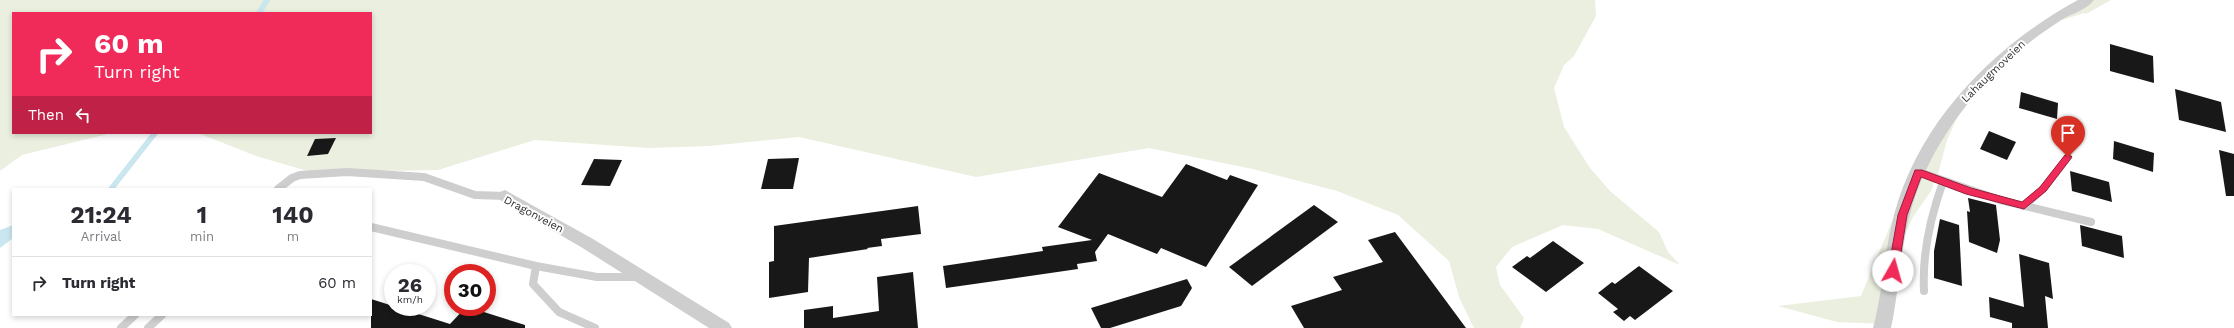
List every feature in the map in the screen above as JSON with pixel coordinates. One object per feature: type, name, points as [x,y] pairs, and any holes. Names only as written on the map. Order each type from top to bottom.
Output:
[{"type":"street","name":"Lahaugmoveien","points":[[1882,328],[1890,294],[1902,215],[1918,172],[1942,128],[1958,105],[1976,86],[2033,34],[2064,12],[2088,0]]},
{"type":"street","name":"Dragonveien","points":[[505,196],[641,276],[723,328]]},
{"type":"lane","points":[[2024,206],[2043,189],[2068,157]]},
{"type":"lane","name":"Dragonveien","points":[[279,188],[292,178],[300,175],[354,172],[424,177],[475,195],[505,196]]},
{"type":"lane","points":[[1918,172],[1984,196],[2091,222]]},
{"type":"lane","points":[[1924,291],[1923,269],[1925,250],[1930,224],[1943,182]]},
{"type":"lane","points":[[372,228],[536,266],[597,277],[641,276]]},
{"type":"lane","points":[[536,266],[533,284],[559,312],[595,328]]},
{"type":"lane","points":[[121,328],[135,316]]},
{"type":"lane","points":[[148,328],[161,316]]},
{"type":"green space","points":[[0,0],[1595,0],[1596,16],[1574,56],[1564,65],[1554,88],[1564,127],[1590,168],[1610,191],[1659,232],[1668,252],[1680,265],[1598,229],[1563,225],[1512,247],[1496,267],[1500,285],[1524,318],[1520,328],[1474,328],[1459,297],[1449,261],[1398,215],[1337,191],[1253,169],[1149,148],[976,177],[799,137],[709,146],[648,148],[535,140],[438,170],[311,172],[256,156],[201,134],[372,134],[372,12],[12,12],[12,134],[108,134],[22,155],[0,171]]},
{"type":"green space","points":[[2086,0],[2111,0],[2086,14],[2084,13],[2062,20],[2012,53],[1960,111],[1947,140],[1939,170],[1931,191],[1913,217],[1885,279],[1880,311],[1886,324],[1837,322],[1778,306],[1861,296],[1893,219],[1941,125],[1966,89],[2029,36]]},
{"type":"water","points":[[12,225],[12,239],[0,248],[0,230]]},
{"type":"building","points":[[2110,44],[2153,56],[2154,83],[2110,71]]},
{"type":"building","points":[[2175,89],[2221,102],[2226,132],[2179,120]]},
{"type":"building","points":[[2021,92],[2058,103],[2057,119],[2019,108]]},
{"type":"building","points":[[1989,131],[2016,142],[2007,160],[1980,149]]},
{"type":"building","points":[[336,138],[328,154],[307,156],[315,139]]},
{"type":"building","points":[[2114,141],[2154,153],[2153,172],[2113,159]]},
{"type":"building","points":[[2219,150],[2234,154],[2234,196],[2226,196]]},
{"type":"building","points":[[799,158],[793,189],[761,189],[768,159]]},
{"type":"building","points":[[594,159],[622,160],[610,186],[581,185]]},
{"type":"building","points":[[1186,164],[1227,180],[1230,175],[1258,185],[1206,267],[1161,248],[1157,254],[1108,234],[1095,252],[1097,261],[1077,264],[1078,269],[946,288],[943,266],[1043,251],[1042,247],[1092,240],[1058,227],[1099,173],[1162,197]]},
{"type":"building","points":[[2070,171],[2109,182],[2112,202],[2072,191]]},
{"type":"building","points":[[1968,198],[1996,205],[2000,240],[1997,253],[1969,242],[1967,211],[1970,212]]},
{"type":"building","points":[[1314,205],[1338,222],[1252,286],[1229,267]]},
{"type":"building","points":[[918,206],[921,234],[881,239],[882,246],[867,248],[868,249],[809,258],[808,292],[769,298],[769,262],[774,261],[774,226]]},
{"type":"building","points":[[1940,219],[1959,225],[1962,286],[1934,278],[1934,251]]},
{"type":"building","points":[[2080,225],[2122,236],[2124,258],[2082,246]]},
{"type":"building","points":[[1395,232],[1466,328],[1304,328],[1291,306],[1342,290],[1333,277],[1383,262],[1368,240]]},
{"type":"building","points":[[1553,241],[1584,263],[1546,292],[1512,267],[1527,256],[1530,258]]},
{"type":"building","points":[[2019,254],[2049,263],[2053,299],[2045,296],[2048,328],[2012,328],[2012,323],[1990,317],[1989,297],[2024,307]]},
{"type":"building","points":[[1639,266],[1673,291],[1635,320],[1630,316],[1624,321],[1613,312],[1618,309],[1598,293],[1612,282],[1615,284]]},
{"type":"building","points":[[913,272],[918,328],[804,328],[804,310],[833,306],[833,318],[879,311],[877,277]]},
{"type":"building","points":[[1187,279],[1192,288],[1181,306],[1110,328],[1101,328],[1091,308]]},
{"type":"building","points":[[372,299],[384,303],[384,316],[425,316],[450,324],[458,316],[496,316],[525,325],[525,328],[371,328]]},
{"type":"waterway","points":[[260,12],[267,0]]},
{"type":"waterway","points":[[112,188],[154,134]]},
{"type":"route","points":[[1893,271],[1902,215],[1918,172],[1969,191],[2024,206],[2043,189],[2068,157]]}]
